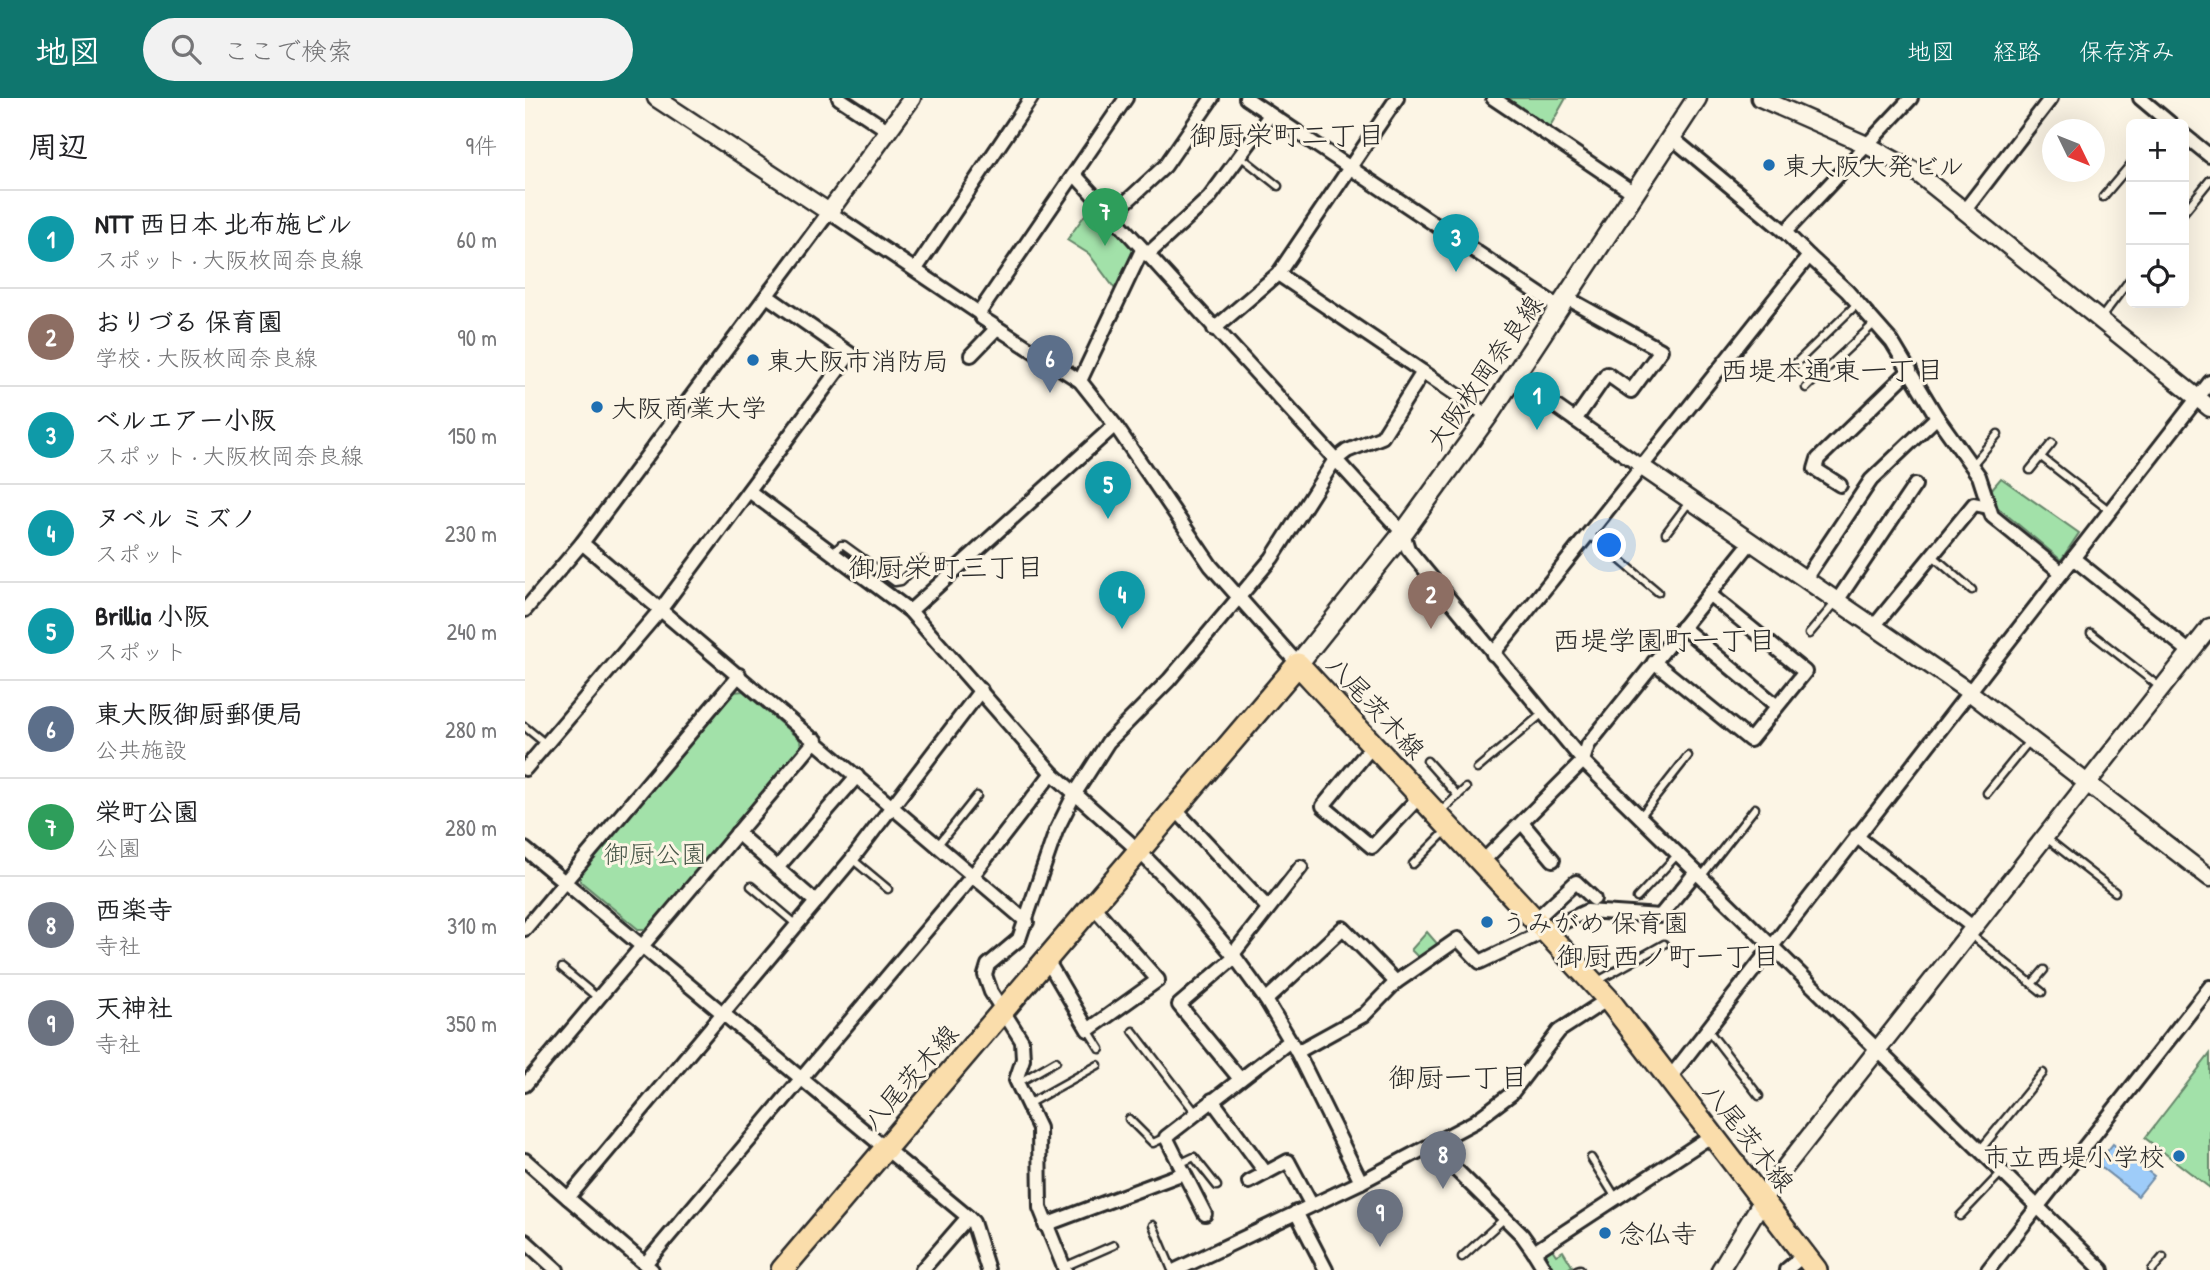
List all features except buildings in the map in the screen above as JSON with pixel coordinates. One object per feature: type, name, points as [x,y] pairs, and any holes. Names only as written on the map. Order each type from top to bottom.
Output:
[{"type":"main road","name":"大阪枚岡奈良線","points":[[1298,664],[1403,533],[1487,416],[1697,98]]},
{"type":"main road","name":"八尾茨木線","points":[[782,1270],[1298,664],[1608,999],[1810,1262]]},
{"type":"street","points":[[656,98],[916,269],[920,275],[979,313],[996,328],[1080,381],[1115,425],[1211,566],[1298,664]]},
{"type":"street","points":[[839,98],[889,131]]},
{"type":"street","points":[[525,610],[582,543],[912,98]]},
{"type":"street","points":[[916,269],[1031,98]]},
{"type":"street","points":[[979,313],[1126,98]]},
{"type":"street","points":[[1111,216],[1165,166],[1212,98]]},
{"type":"street","points":[[1246,98],[1349,168],[1563,303],[1661,350],[1631,391],[1607,374],[1575,420]]},
{"type":"street","points":[[1493,98],[1634,193]]},
{"type":"street","points":[[1759,98],[1867,145],[1916,172],[2204,403]]},
{"type":"street","points":[[1784,232],[1910,98]]},
{"type":"street","points":[[1965,210],[2051,98]]},
{"type":"street","points":[[2140,98],[2163,119]]},
{"type":"street","points":[[1214,329],[1278,274],[1394,99]]},
{"type":"street","points":[[1080,381],[1144,253],[1209,198],[1271,115]]},
{"type":"street","points":[[1671,137],[1784,232],[1858,303],[1910,370],[1937,417],[1979,476],[1992,516],[2062,573]]},
{"type":"street","points":[[2189,139],[2210,156]]},
{"type":"street","points":[[1075,175],[1334,461],[1403,533],[1408,550],[1583,761],[2102,1270]]},
{"type":"street","points":[[1493,654],[1809,256]]},
{"type":"street","points":[[1278,274],[1487,416]]},
{"type":"street","points":[[525,769],[661,609],[850,354],[767,296]]},
{"type":"street","points":[[971,355],[996,328]]},
{"type":"street","points":[[1840,485],[1815,469],[1818,459],[1910,370]]},
{"type":"street","points":[[1065,1268],[1039,1208],[1039,1128],[1017,1083],[1023,1059],[1022,1041],[1003,1013],[985,975],[988,965],[1019,939],[1056,831],[1108,742],[1169,680],[1236,597],[1272,558],[1334,461],[1347,451],[1382,437],[1423,372]]},
{"type":"street","points":[[1514,377],[1968,691],[2210,878]]},
{"type":"street","points":[[1669,1079],[2110,511],[2204,403],[2210,382]]},
{"type":"street","points":[[1805,579],[1871,481],[1937,417]]},
{"type":"street","points":[[910,611],[1115,425]]},
{"type":"street","points":[[1837,601],[1915,485]]},
{"type":"street","points":[[749,492],[910,611],[1052,773],[1138,850],[1234,956],[1266,1000],[1294,1046],[1360,1183]]},
{"type":"street","points":[[1874,625],[1974,504],[1988,507]]},
{"type":"street","points":[[1481,863],[1523,824],[1583,761],[1588,745],[1751,542]]},
{"type":"street","points":[[582,543],[1027,922]]},
{"type":"street","points":[[2073,558],[2190,652]]},
{"type":"street","points":[[1654,662],[1750,740],[1805,672],[1709,594]]},
{"type":"street","points":[[1682,627],[1777,706]]},
{"type":"street","points":[[1720,1270],[1761,1200],[2210,627]]},
{"type":"street","points":[[525,929],[739,676]]},
{"type":"street","points":[[568,1198],[852,859],[981,690]]},
{"type":"street","points":[[525,1085],[816,740]]},
{"type":"street","points":[[1373,745],[1323,806],[1372,847],[1420,796]]},
{"type":"street","points":[[525,1160],[648,1267],[800,1077],[973,875],[1052,773]]},
{"type":"street","points":[[777,868],[857,776]]},
{"type":"street","points":[[1174,808],[1268,908]]},
{"type":"street","points":[[1523,824],[1553,860]]},
{"type":"street","points":[[737,833],[816,902]]},
{"type":"street","points":[[1856,836],[1972,931]]},
{"type":"street","points":[[525,849],[968,1217],[973,1222],[988,1270]]},
{"type":"street","points":[[1240,1079],[1179,1005],[1234,956],[1301,867]]},
{"type":"street","points":[[1205,1214],[1166,1137],[1240,1079],[1294,1046],[1364,1015],[1396,982],[1458,939],[1480,962],[1539,926],[1587,911],[1660,916],[1698,875]]},
{"type":"street","points":[[1539,926],[1576,882],[1594,899]]},
{"type":"street","points":[[1047,960],[1088,1030],[1158,980],[1092,905]]},
{"type":"street","points":[[1266,1000],[1343,928],[1396,982]]},
{"type":"street","points":[[1988,1270],[2210,987]]},
{"type":"street","points":[[1173,1270],[1192,1268],[1311,1204],[1360,1183],[1432,1146],[1491,1112],[1510,1094],[1559,1031],[1608,999]]},
{"type":"street","points":[[1212,1100],[1266,1173]]},
{"type":"street","points":[[1534,1252],[1711,1136]]},
{"type":"street","points":[[1432,1146],[1505,1218],[1534,1252],[1545,1270]]},
{"type":"street","points":[[1249,1182],[1288,1161],[1311,1204]]},
{"type":"street","points":[[1045,1225],[1182,1168]]},
{"type":"street","points":[[1296,1212],[1326,1270]]},
{"type":"street","points":[[922,1270],[968,1217]]},
{"type":"street","points":[[525,1241],[557,1270]]},
{"type":"street","points":[[1786,1270],[1810,1262]]},
{"type":"lane","points":[[1240,156],[1278,186]]},
{"type":"lane","points":[[2103,197],[2126,170]]},
{"type":"lane","points":[[2189,206],[2210,180]]},
{"type":"lane","points":[[2100,319],[2126,285]]},
{"type":"lane","points":[[1792,367],[1858,303]]},
{"type":"lane","points":[[1806,388],[1875,323]]},
{"type":"lane","points":[[1972,465],[1998,435]]},
{"type":"lane","points":[[2030,470],[2052,443]]},
{"type":"lane","points":[[2041,457],[2110,511]]},
{"type":"lane","points":[[1666,533],[1690,500]]},
{"type":"lane","points":[[1588,533],[1658,592]]},
{"type":"lane","points":[[832,554],[841,545],[852,550],[892,581],[901,581],[923,560]]},
{"type":"lane","points":[[1931,554],[1972,590]]},
{"type":"lane","points":[[1809,634],[1837,601]]},
{"type":"lane","points":[[2091,633],[2162,688]]},
{"type":"lane","points":[[1477,769],[1543,713]]},
{"type":"lane","points":[[525,726],[546,744]]},
{"type":"lane","points":[[1987,793],[2031,739]]},
{"type":"lane","points":[[1640,817],[1689,756]]},
{"type":"lane","points":[[1427,761],[1458,796]]},
{"type":"lane","points":[[1413,864],[1458,796],[1466,789]]},
{"type":"lane","points":[[937,846],[977,796]]},
{"type":"lane","points":[[1698,875],[1755,808]]},
{"type":"lane","points":[[2045,837],[2115,892]]},
{"type":"lane","points":[[1637,898],[1678,854]]},
{"type":"lane","points":[[852,859],[888,889]]},
{"type":"lane","points":[[751,886],[797,925]]},
{"type":"lane","points":[[1972,931],[2042,992]]},
{"type":"lane","points":[[1593,983],[1664,944]]},
{"type":"lane","points":[[562,968],[598,998]]},
{"type":"lane","points":[[2032,984],[2044,970]]},
{"type":"lane","points":[[1088,1030],[1100,1049]]},
{"type":"lane","points":[[1708,1030],[1759,1096]]},
{"type":"lane","points":[[1133,1031],[1196,1113]]},
{"type":"lane","points":[[1017,1083],[1056,1061]]},
{"type":"lane","points":[[1028,1104],[1098,1065]]},
{"type":"lane","points":[[1979,1152],[2043,1073]]},
{"type":"lane","points":[[1129,1119],[1153,1143],[1166,1137]]},
{"type":"lane","points":[[1182,1168],[1194,1157],[1217,1186]]},
{"type":"lane","points":[[1591,1158],[1617,1200]]},
{"type":"lane","points":[[1961,1216],[2001,1173]]},
{"type":"lane","points":[[1462,1257],[1505,1218]]},
{"type":"lane","points":[[1153,1225],[1173,1270]]},
{"type":"lane","points":[[1065,1268],[1114,1245]]},
{"type":"lane","points":[[2152,1270],[2163,1257]]},
{"type":"path","points":[[1360,1183],[1377,1237]]},
{"type":"green space","points":[[1504,98],[1566,98],[1549,128]]},
{"type":"green space","points":[[1094,202],[1138,252],[1118,293],[1089,254],[1067,240]]},
{"type":"green space","points":[[2001,478],[2079,533],[2061,560],[1997,507],[1990,491]]},
{"type":"green space","name":"御厨公園","points":[[743,691],[800,740],[801,747],[648,929],[638,929],[580,881],[580,874],[734,692]]},
{"type":"green space","points":[[1427,932],[1440,947],[1421,960],[1411,950]]},
{"type":"green space","points":[[2210,1054],[2210,1188],[2145,1138]]},
{"type":"green space","points":[[1552,1249],[1556,1255],[1563,1251],[1572,1266],[1566,1270],[1552,1270],[1546,1253]]},
{"type":"water","points":[[2113,1144],[2154,1176],[2138,1196],[2097,1164]]},
{"type":"place","name":"東大阪大発ビル","points":[[1769,165]]},
{"type":"place","name":"栄町公園","points":[[1105,246]]},
{"type":"place","name":"ベルエアー小阪","points":[[1456,272]]},
{"type":"place","name":"東大阪市消防局","points":[[753,360]]},
{"type":"place","name":"東大阪御厨郵便局","points":[[1050,393]]},
{"type":"place","name":"大阪商業大学","points":[[597,407]]},
{"type":"place","name":"NTT 西日本 北布施ビル","points":[[1537,430]]},
{"type":"place","name":"Brillia 小阪","points":[[1108,519]]},
{"type":"place","name":"ヌベル ミズノ","points":[[1122,629]]},
{"type":"place","name":"おりづる 保育園","points":[[1431,629]]},
{"type":"place","name":"うみがめ 保育園","points":[[1487,922]]},
{"type":"place","name":"市立西堤小学校","points":[[2179,1156]]},
{"type":"place","name":"西楽寺","points":[[1443,1189]]},
{"type":"place","name":"念仏寺","points":[[1605,1233]]},
{"type":"place","name":"天神社","points":[[1380,1247]]},
{"type":"district","name":"御厨栄町二丁目","points":[[1287,135]]},
{"type":"district","name":"西堤本通東一丁目","points":[[1832,370]]},
{"type":"district","name":"御厨栄町三丁目","points":[[946,567]]},
{"type":"district","name":"西堤学園町一丁目","points":[[1664,640]]},
{"type":"district","name":"御厨西ノ町一丁目","points":[[1668,956]]},
{"type":"district","name":"御厨一丁目","points":[[1458,1077]]}]
